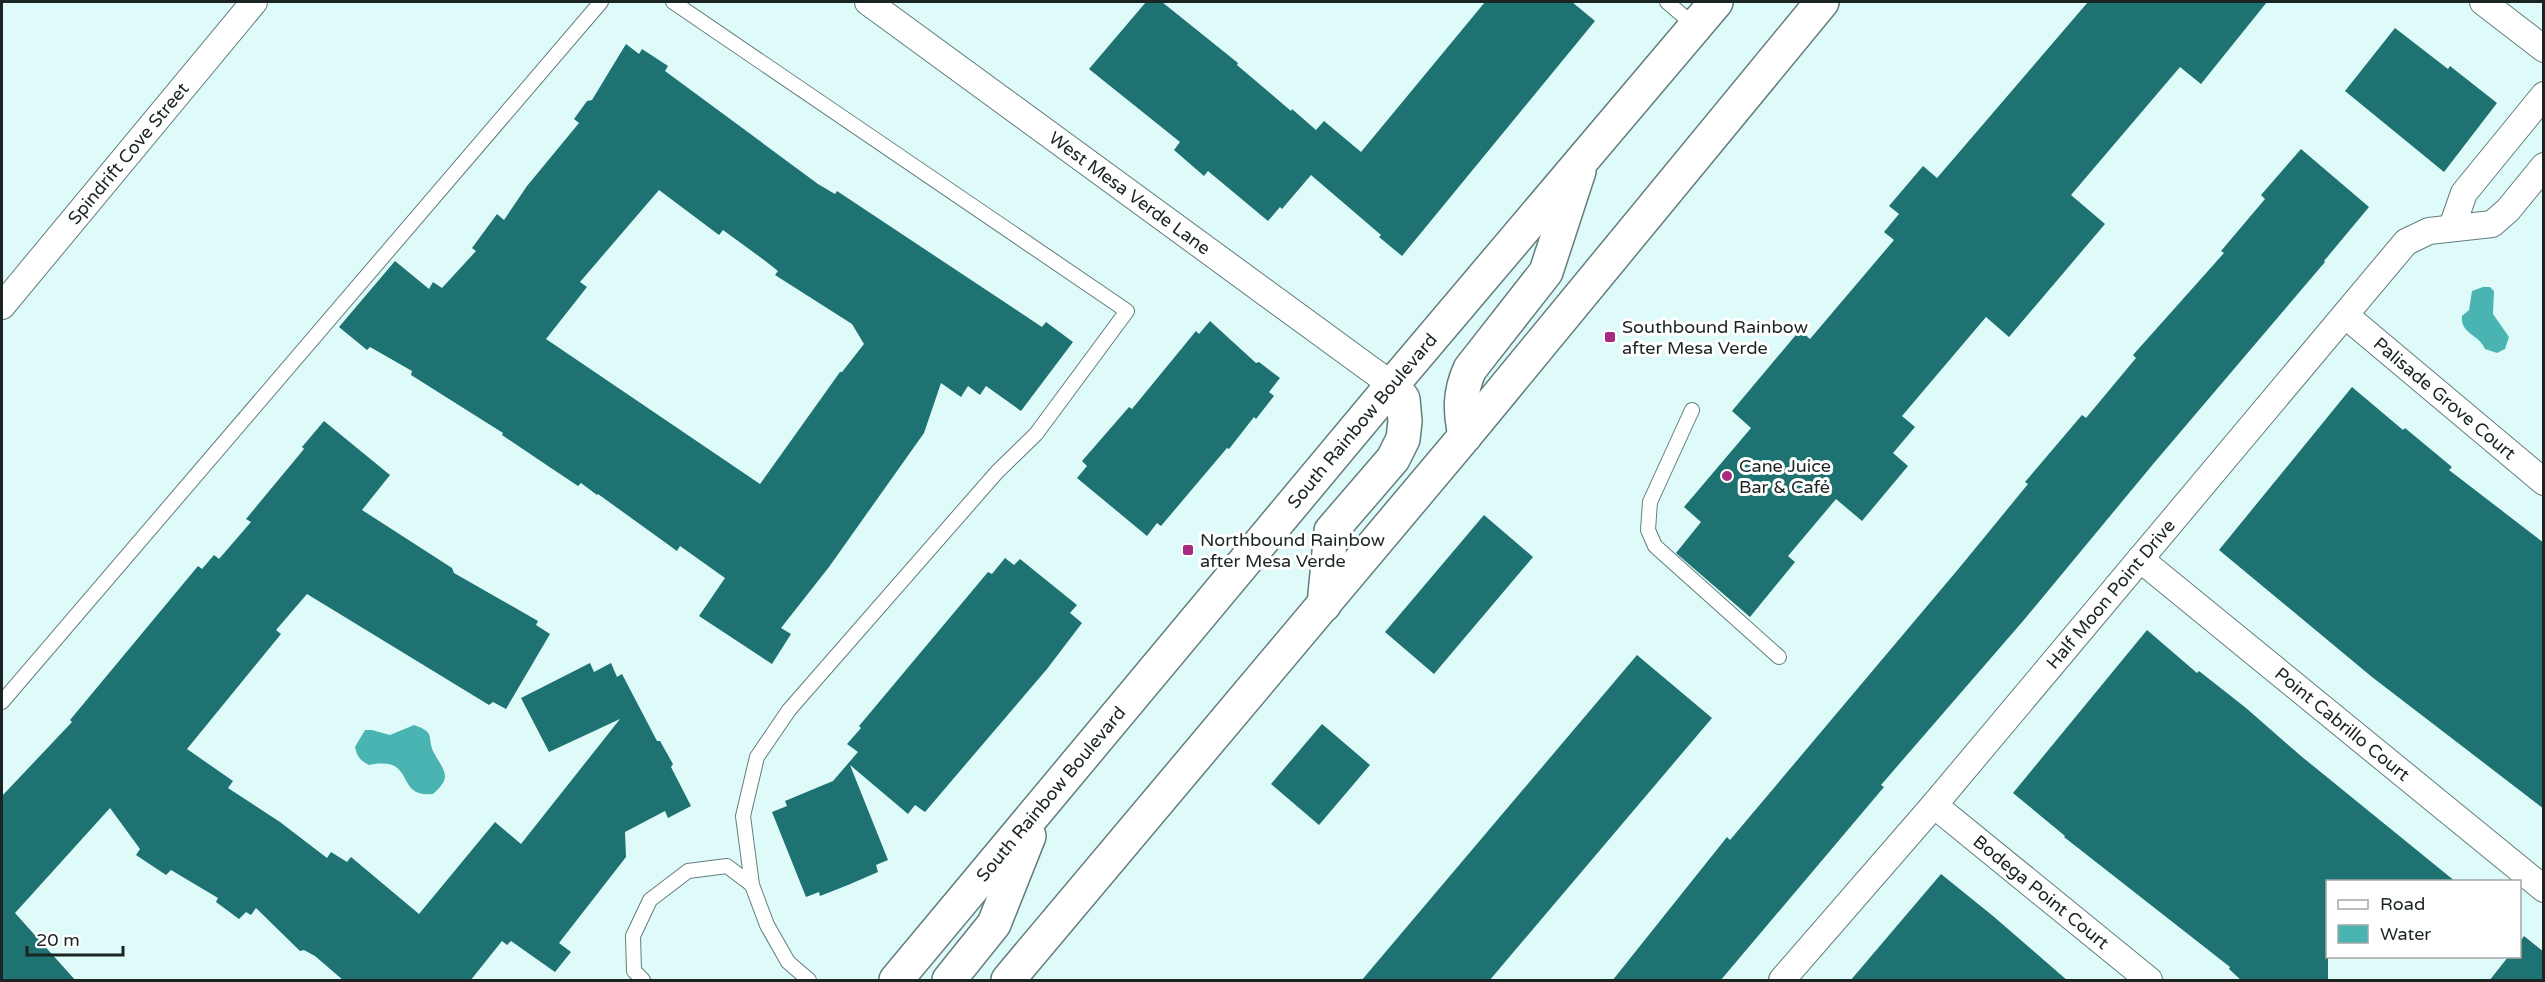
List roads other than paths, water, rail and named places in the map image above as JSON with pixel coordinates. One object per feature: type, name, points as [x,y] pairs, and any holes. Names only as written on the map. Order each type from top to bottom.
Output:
[{"type":"main road","name":"South Rainbow Boulevard","points":[[896,981],[1392,385],[1716,2]]},
{"type":"main road","points":[[1008,981],[1465,436],[1822,2]]},
{"type":"main road","points":[[1465,436],[1460,409],[1462,386],[1480,355],[1546,272],[1584,156]]},
{"type":"main road","points":[[1324,605],[1331,531],[1393,459],[1403,439],[1405,421],[1403,399],[1392,385]]},
{"type":"main road","points":[[949,981],[994,924],[1040,810]]},
{"type":"street","name":"Spindrift Cove Street","points":[[2,306],[254,2]]},
{"type":"street","name":"West Mesa Verde Lane","points":[[868,2],[1392,385]]},
{"type":"street","points":[[2483,2],[2544,49]]},
{"type":"street","points":[[2451,227],[2464,193],[2544,95]]},
{"type":"street","name":"Half Moon Point Drive","points":[[1782,981],[1934,805],[2406,242],[2429,231],[2492,224],[2508,210],[2544,165]]},
{"type":"street","name":"Palisade Grove Court","points":[[2345,315],[2544,482]]},
{"type":"street","name":"Point Cabrillo Court","points":[[2139,559],[2544,889]]},
{"type":"street","name":"Bodega Point Court","points":[[1934,805],[2149,981]]},
{"type":"lane","points":[[2,702],[602,2]]},
{"type":"lane","points":[[673,2],[1127,311],[1036,434],[997,472],[796,701],[757,757],[743,816],[752,885],[767,925],[788,962],[809,981]]},
{"type":"lane","points":[[1667,2],[1695,26]]},
{"type":"lane","points":[[1692,410],[1650,502],[1648,530],[1655,546],[1779,657]]},
{"type":"lane","points":[[643,981],[634,971],[633,936],[650,900],[688,871],[727,866],[752,885]]},
{"type":"water","points":[[2490,287],[2494,291],[2493,314],[2509,337],[2505,349],[2497,353],[2485,349],[2462,322],[2462,316],[2469,310],[2472,291]]},
{"type":"water","points":[[414,725],[426,730],[430,736],[432,748],[445,774],[443,783],[433,794],[413,790],[394,766],[369,765],[360,758],[355,747],[365,730],[390,735]]},
{"type":"place","name":"Southbound Rainbow after Mesa Verde","points":[[1610,337]]},
{"type":"place","name":"Cane Juice Bar & Café","points":[[1727,476]]},
{"type":"place","name":"Northbound Rainbow after Mesa Verde","points":[[1188,550]]}]
